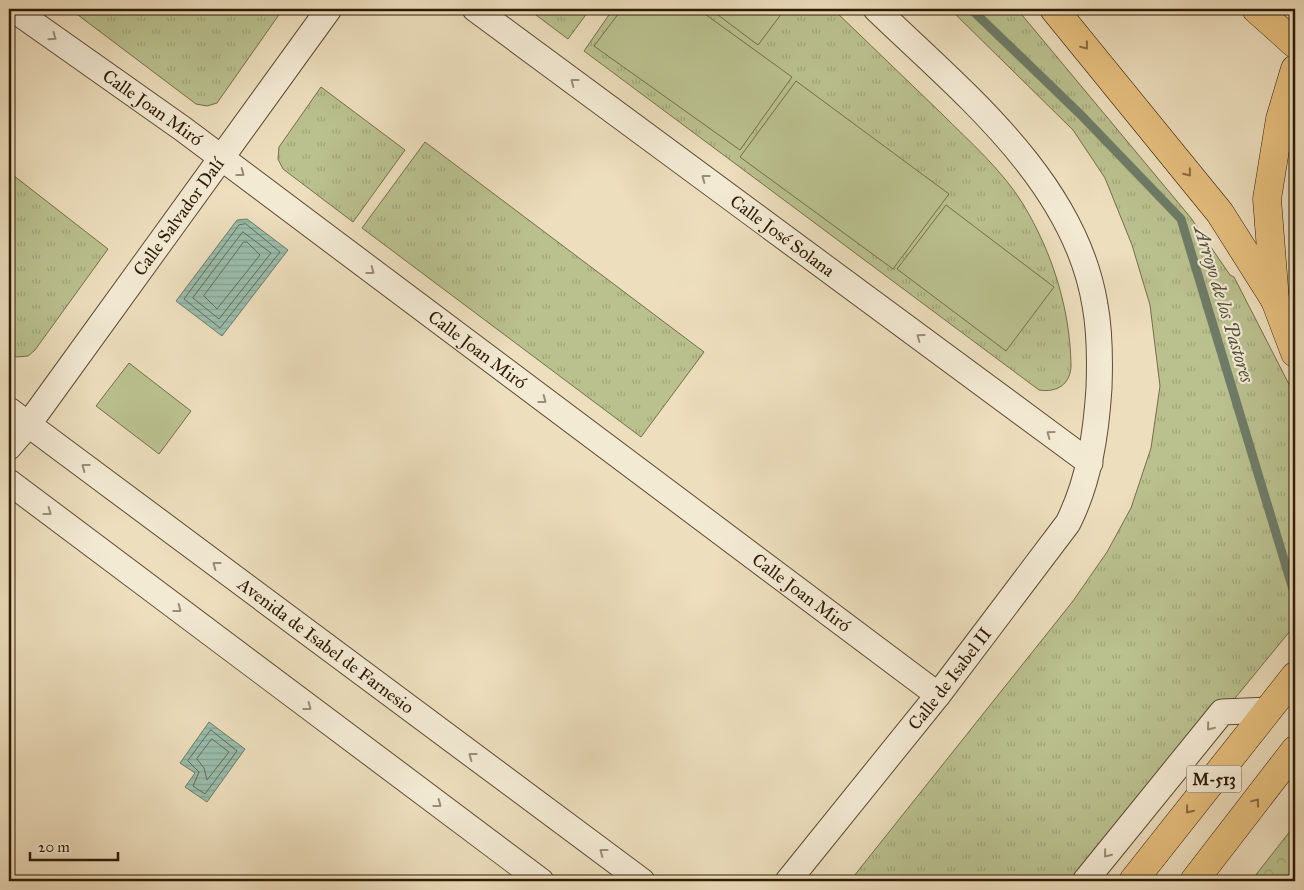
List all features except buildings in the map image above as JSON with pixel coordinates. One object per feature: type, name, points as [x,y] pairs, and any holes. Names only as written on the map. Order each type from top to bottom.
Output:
[{"type":"main road","points":[[1054,9],[1220,213],[1275,300],[1295,353]]},
{"type":"main road","points":[[1256,9],[1295,44]]},
{"type":"main road","points":[[1275,300],[1268,199],[1280,119],[1295,69]]},
{"type":"main road","name":"M-513","points":[[1133,881],[1295,676]]},
{"type":"main road","name":"M-513","points":[[1194,881],[1295,750]]},
{"type":"street","name":"Calle Joan Miró","points":[[13,9],[221,158],[938,695]]},
{"type":"street","name":"Calle Salvador Dalí","points":[[9,447],[18,418],[221,158],[329,9]]},
{"type":"street","name":"Calle José Solana","points":[[475,9],[1090,463]]},
{"type":"street","name":"Calle de Isabel II","points":[[788,881],[938,695],[1068,523],[1083,492],[1097,418],[1100,363],[1095,304],[1082,258],[1066,222],[1030,164],[993,122],[876,9]]},
{"type":"street","name":"Avenida de Isabel de Farnesio","points":[[18,418],[642,881]]},
{"type":"street","points":[[9,482],[541,881]]},
{"type":"street","points":[[1085,881],[1222,712],[1268,710]]},
{"type":"street","points":[[1209,881],[1240,823]]},
{"type":"green space","points":[[70,9],[283,9],[217,103],[207,106],[196,104]]},
{"type":"green space","points":[[528,9],[590,9],[568,39]]},
{"type":"green space","points":[[613,9],[833,9],[985,157],[1023,204],[1043,241],[1058,281],[1070,344],[1071,365],[1066,382],[1052,390],[1039,390],[584,51]]},
{"type":"green space","points":[[622,9],[698,9],[792,77],[740,150],[594,46]]},
{"type":"green space","points":[[710,9],[785,9],[758,45]]},
{"type":"green space","points":[[950,9],[1017,9],[1191,218],[1230,275],[1234,277],[1295,396],[1295,625],[1085,881],[850,881],[1073,601],[1107,552],[1131,508],[1151,448],[1160,386],[1150,305],[1132,245],[1105,178],[1073,130]]},
{"type":"green space","points":[[796,81],[949,194],[893,269],[740,157]]},
{"type":"green space","points":[[321,87],[405,150],[353,222],[283,169],[278,159],[279,147]]},
{"type":"green space","points":[[425,142],[704,352],[641,437],[362,228]]},
{"type":"green space","points":[[9,172],[108,249],[35,350],[28,356],[16,357],[9,352]]},
{"type":"green space","points":[[946,205],[1054,287],[1006,351],[897,269]]},
{"type":"green space","points":[[129,363],[191,411],[159,454],[96,406]]},
{"type":"green space","points":[[1295,827],[1295,881],[1251,881],[1291,830]]},
{"type":"water","points":[[247,219],[288,250],[222,336],[176,301],[237,220]]},
{"type":"water","points":[[209,722],[245,749],[207,802],[185,787],[195,773],[180,763]]},
{"type":"waterway","name":"Arroyo de los Pastores","points":[[971,9],[1081,115],[1181,219],[1295,596]]}]
